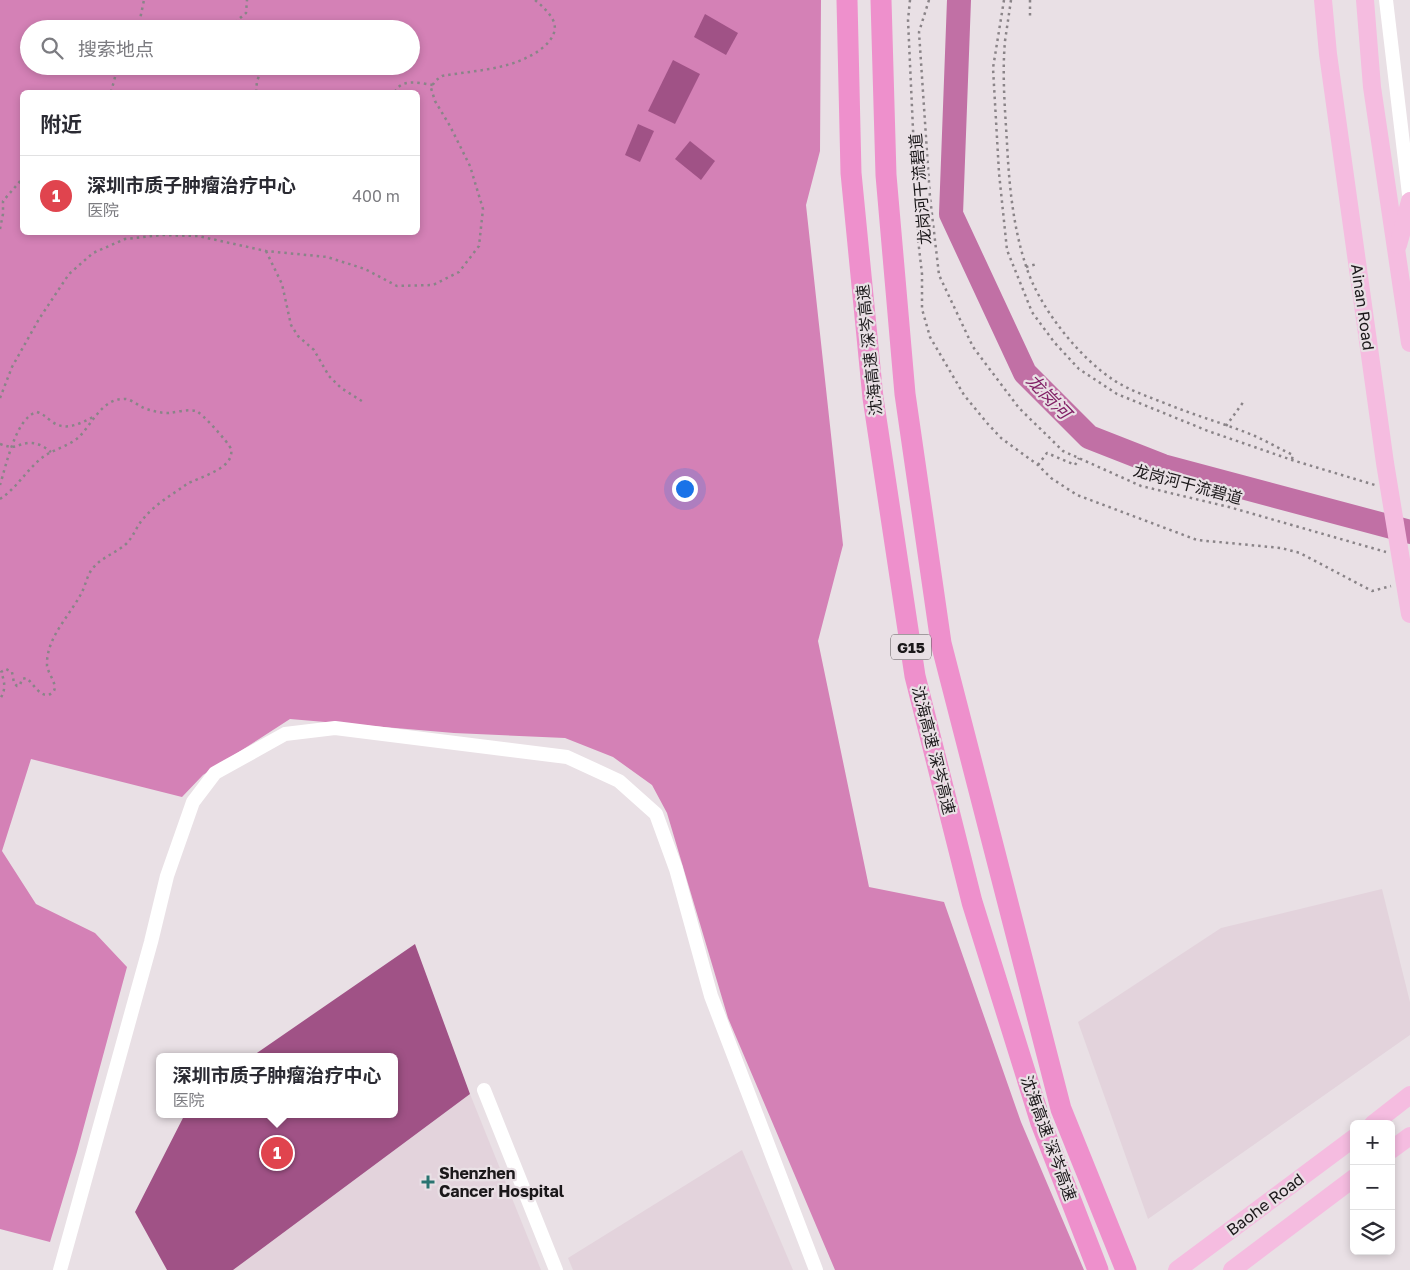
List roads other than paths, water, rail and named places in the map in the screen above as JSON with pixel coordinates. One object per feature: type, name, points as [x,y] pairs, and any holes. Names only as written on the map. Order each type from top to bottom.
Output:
[{"type":"highway","name":"沈海高速 深岑高速","points":[[847,0],[851,172],[872,389],[915,676],[975,911],[1040,1122],[1098,1270]]},
{"type":"highway","name":"沈海高速 深岑高速","points":[[881,0],[886,174],[905,394],[941,643],[1061,1109],[1126,1270]]},
{"type":"main road","name":"Ainan Road","points":[[1323,0],[1328,54],[1385,463],[1410,614]]},
{"type":"main road","points":[[1365,0],[1372,88],[1410,343]]},
{"type":"main road","points":[[1396,253],[1410,202]]},
{"type":"main road","points":[[1392,1109],[1410,1088]]},
{"type":"main road","points":[[1378,1120],[1410,1095]]},
{"type":"main road","name":"Baohe Road","points":[[1178,1269],[1350,1141]]},
{"type":"main road","name":"Baohe Road","points":[[1232,1270],[1350,1181]]},
{"type":"street","points":[[1386,0],[1410,202]]},
{"type":"street","points":[[60,1270],[141,979],[167,876],[193,802],[214,773],[284,734],[335,728],[568,757],[619,781],[656,814],[676,869],[710,996],[816,1270]]},
{"type":"street","points":[[484,1090],[556,1270]]},
{"type":"waterway","name":"龙岗河","points":[[959,0],[951,214],[1025,373],[1089,437],[1163,466],[1410,532]]},
{"type":"place","name":"深圳市质子肿瘤治疗中心","points":[[277,1153]]},
{"type":"place","name":"Shenzhen Cancer Hospital","points":[[428,1182]]}]
